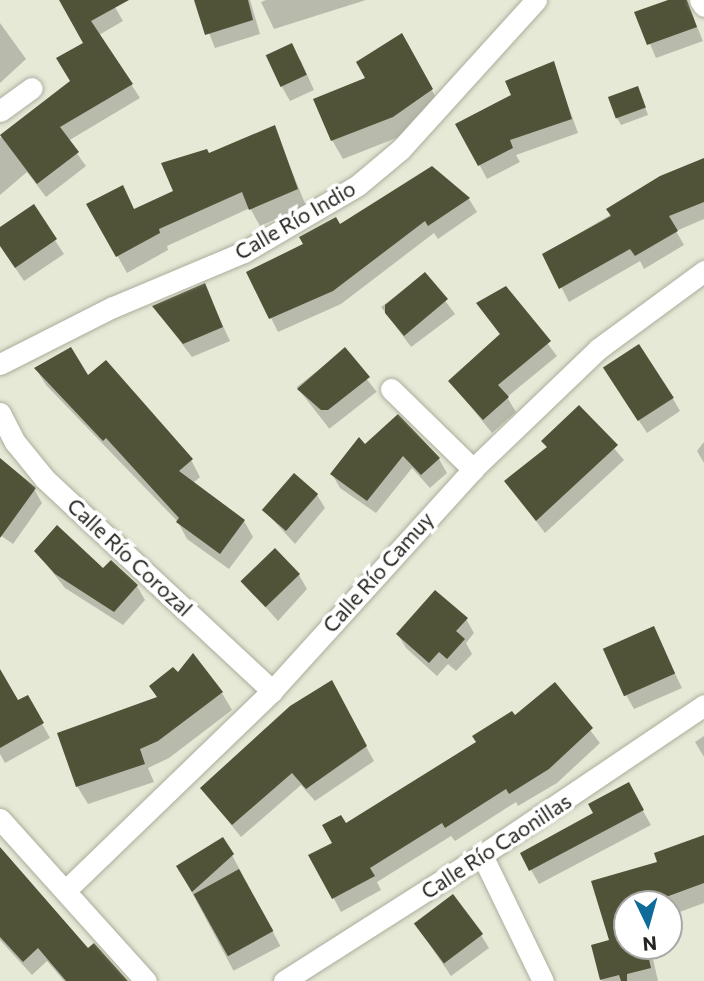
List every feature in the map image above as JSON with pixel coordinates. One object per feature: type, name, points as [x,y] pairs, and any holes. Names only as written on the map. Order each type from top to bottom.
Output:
[{"type":"street","name":"Calle Río Indio","points":[[0,364],[113,307],[244,251],[358,186],[401,149],[536,0]]},
{"type":"street","points":[[701,0],[704,6]]},
{"type":"street","points":[[0,111],[32,88]]},
{"type":"street","name":"Calle Río Camuy","points":[[66,890],[272,691],[474,469],[598,349],[704,271]]},
{"type":"street","points":[[391,388],[474,469]]},
{"type":"street","name":"Calle Río Corozal","points":[[0,413],[15,442],[45,479],[272,691]]},
{"type":"street","name":"Calle Río Caonillas","points":[[284,981],[482,855],[704,705]]},
{"type":"street","points":[[0,819],[146,981]]},
{"type":"street","points":[[482,855],[543,981]]},
{"type":"building","points":[[59,0],[129,0],[91,21],[133,84],[60,127],[79,152],[37,184],[0,135],[70,81],[56,58],[83,43]]},
{"type":"building","points":[[194,0],[248,0],[253,20],[205,35]]},
{"type":"building","points":[[668,0],[687,0],[697,27],[647,45],[634,12]]},
{"type":"building","points":[[402,33],[433,89],[393,117],[331,141],[313,99],[365,78],[356,62]]},
{"type":"building","points":[[292,43],[307,75],[281,87],[266,55]]},
{"type":"building","points":[[554,61],[572,119],[510,140],[513,148],[478,166],[455,124],[511,95],[505,81]]},
{"type":"building","points":[[638,86],[646,108],[616,119],[608,97]]},
{"type":"building","points":[[275,125],[298,189],[249,210],[242,192],[159,229],[160,233],[116,257],[86,204],[123,185],[134,209],[173,191],[161,163],[207,149],[209,153]]},
{"type":"building","points":[[704,158],[704,202],[669,216],[678,231],[635,256],[630,249],[559,289],[542,254],[611,216],[606,209],[660,176]]},
{"type":"building","points":[[432,166],[470,198],[428,226],[425,221],[333,291],[269,319],[246,272],[303,244],[299,237],[336,217],[340,224]]},
{"type":"building","points":[[34,204],[57,239],[15,268],[0,246],[0,227]]},
{"type":"building","points":[[425,272],[448,299],[404,336],[385,313],[385,305]]},
{"type":"building","points":[[205,283],[223,327],[183,344],[152,306]]},
{"type":"building","points":[[506,286],[551,341],[498,385],[509,397],[483,420],[448,381],[500,334],[476,303]]},
{"type":"building","points":[[639,344],[674,398],[638,421],[603,367]]},
{"type":"building","points":[[71,347],[88,375],[106,360],[193,459],[179,471],[245,520],[220,554],[176,522],[179,518],[106,438],[103,441],[34,368]]},
{"type":"building","points":[[345,347],[370,377],[328,410],[321,410],[297,389]]},
{"type":"building","points":[[579,405],[618,445],[536,521],[504,481],[547,447],[541,441]]},
{"type":"building","points":[[398,414],[440,458],[421,475],[403,456],[367,501],[330,474],[359,437],[365,444]]},
{"type":"building","points":[[0,458],[36,488],[0,538]]},
{"type":"building","points":[[294,473],[318,494],[286,531],[262,510]]},
{"type":"building","points":[[57,525],[103,568],[111,560],[138,585],[114,612],[55,574],[34,551]]},
{"type":"building","points":[[275,548],[300,574],[265,607],[240,581]]},
{"type":"building","points":[[435,590],[468,618],[456,631],[465,639],[447,659],[439,652],[429,663],[396,634]]},
{"type":"building","points":[[654,626],[675,674],[624,696],[603,649]]},
{"type":"building","points":[[193,653],[223,692],[158,741],[140,749],[145,764],[76,787],[57,733],[157,697],[149,686],[173,667],[178,672]]},
{"type":"building","points":[[0,669],[18,700],[28,695],[44,723],[0,748]]},
{"type":"building","points":[[332,680],[367,746],[306,789],[292,773],[232,825],[200,788],[290,706]]},
{"type":"building","points":[[555,682],[593,728],[549,769],[509,794],[506,789],[445,828],[442,823],[370,868],[375,876],[332,899],[308,855],[332,843],[322,825],[341,815],[346,823],[476,742],[472,736],[512,711],[515,715]]},
{"type":"building","points":[[629,782],[644,810],[529,871],[520,853],[593,813],[588,804]]},
{"type":"building","points":[[704,835],[704,883],[683,891],[613,890],[613,960],[649,960],[651,968],[627,974],[627,981],[621,981],[619,975],[600,980],[591,945],[609,940],[591,881],[657,862],[654,853]]},
{"type":"building","points":[[223,837],[234,854],[192,892],[176,866]]},
{"type":"building","points":[[0,847],[88,948],[94,943],[128,981],[66,981],[38,948],[23,962],[0,937]]},
{"type":"building","points":[[239,869],[273,931],[228,956],[194,894]]},
{"type":"building","points":[[453,894],[483,934],[444,963],[414,923]]}]
